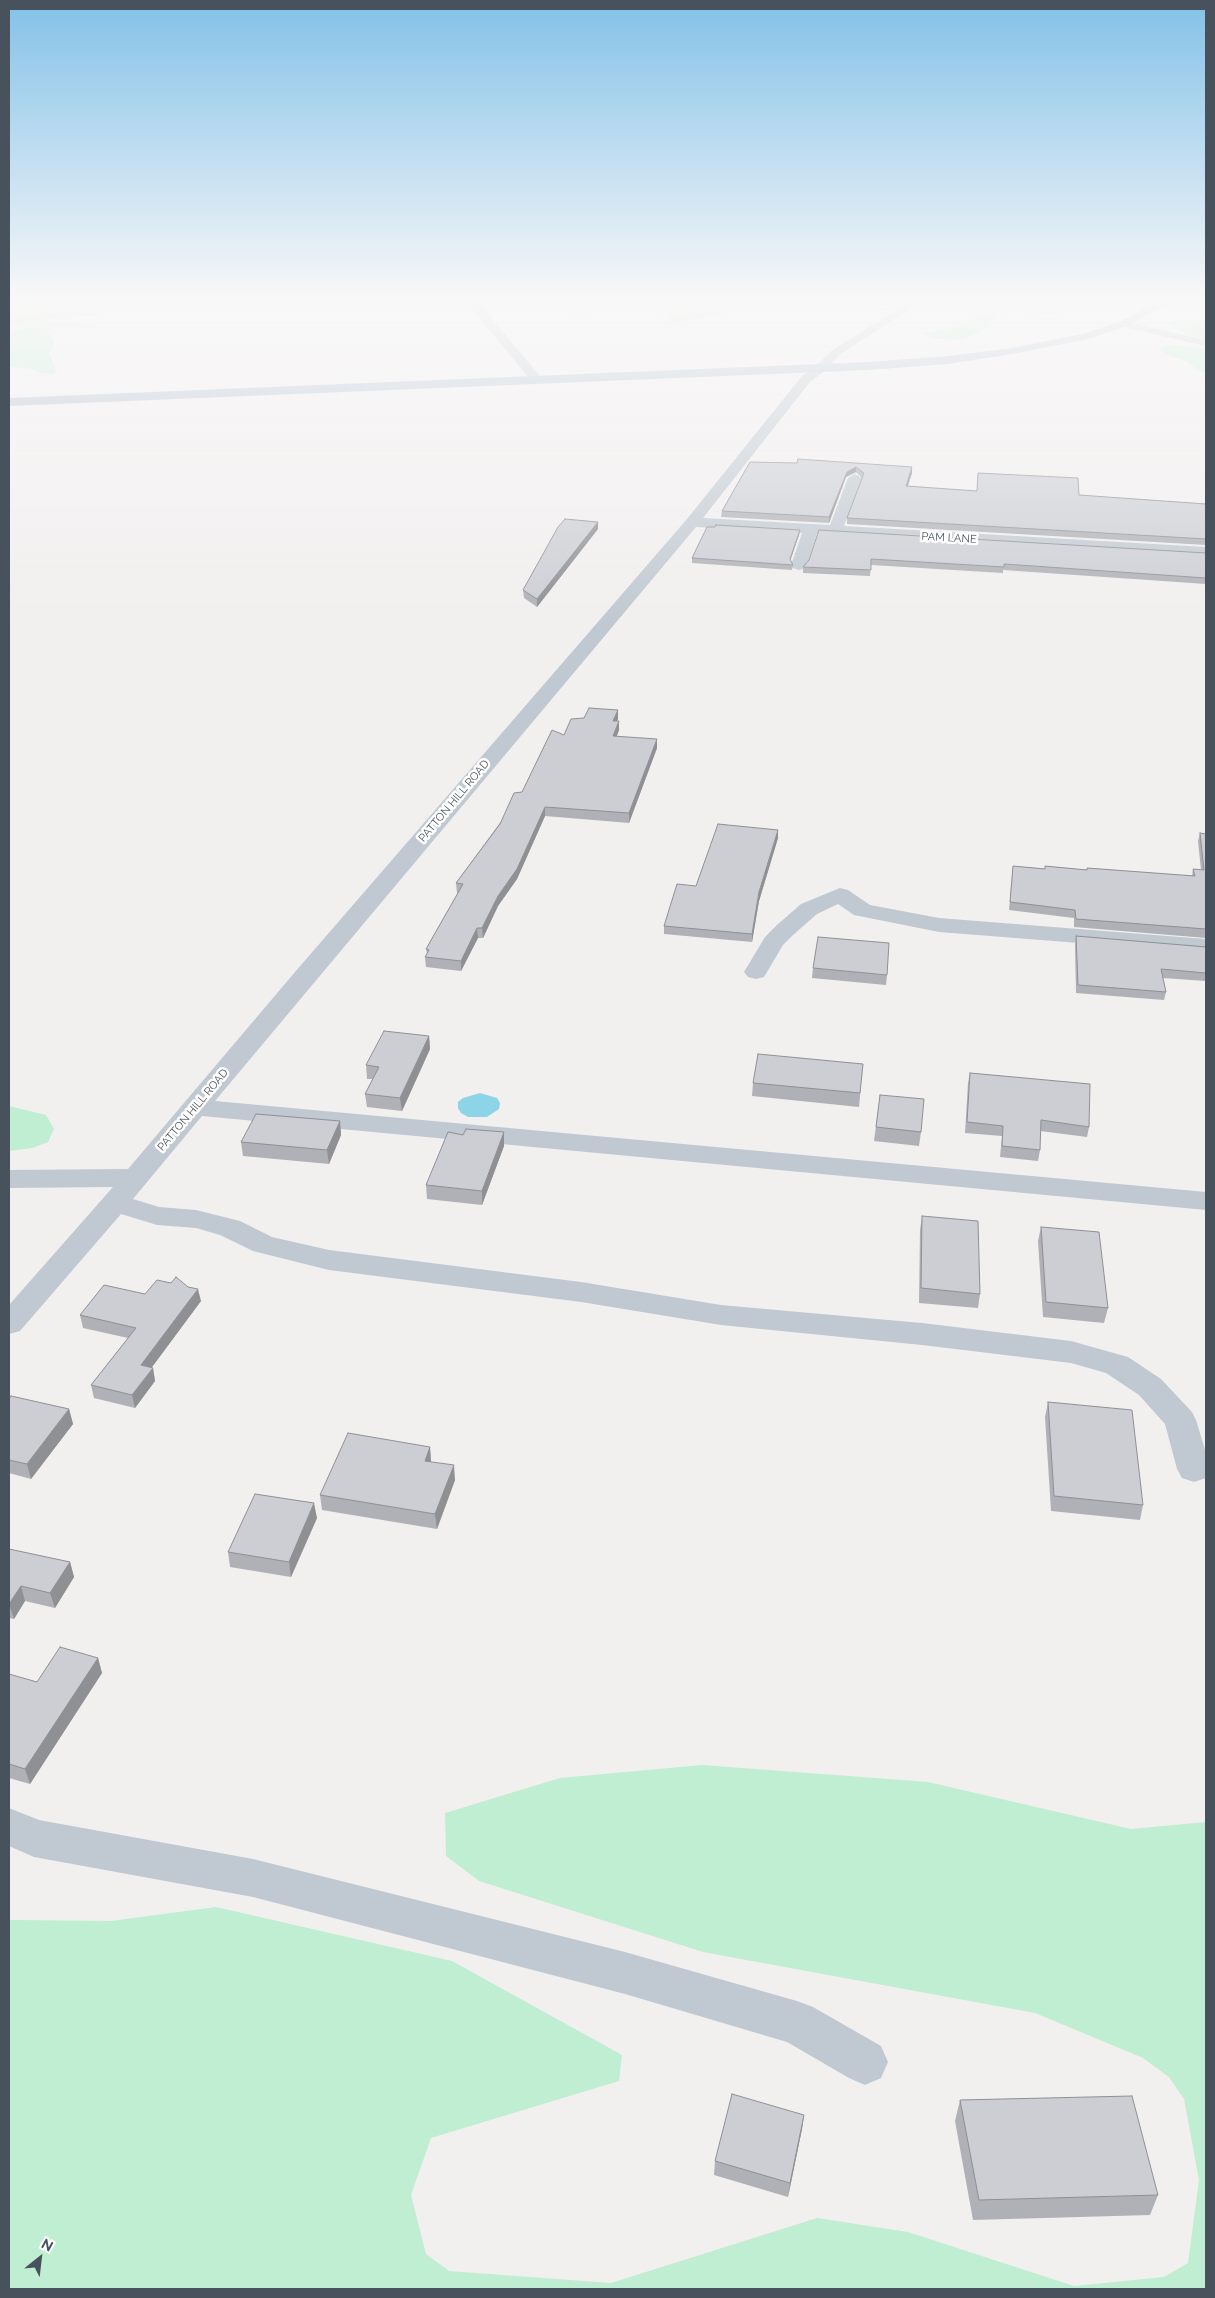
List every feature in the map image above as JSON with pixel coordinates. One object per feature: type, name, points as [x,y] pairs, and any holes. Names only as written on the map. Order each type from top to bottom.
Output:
[{"type":"street","name":"PATTON HILL ROAD","points":[[9,1324],[115,1203],[342,932],[692,522],[783,408]]},
{"type":"street","points":[[835,531],[855,478]]},
{"type":"street","name":"PAM LANE","points":[[692,522],[1206,552]]},
{"type":"street","points":[[799,565],[812,530]]},
{"type":"street","points":[[756,972],[773,942],[785,930],[809,909],[840,895],[862,910],[939,925],[1206,946]]},
{"type":"street","points":[[196,1107],[1206,1201]]},
{"type":"street","points":[[9,1179],[135,1178]]},
{"type":"street","points":[[115,1203],[157,1216],[196,1219],[230,1228],[263,1244],[329,1260],[581,1292],[721,1315],[922,1334],[1071,1352],[1117,1365],[1150,1387],[1180,1420],[1194,1469]]},
{"type":"street","points":[[9,1826],[34,1838],[253,1878],[625,1972],[797,2023],[865,2062]]},
{"type":"green space","points":[[9,1106],[46,1115],[54,1129],[48,1142],[32,1148],[9,1151]]},
{"type":"green space","points":[[702,1765],[928,1782],[1131,1829],[1206,1822],[1206,2289],[9,2289],[9,1920],[111,1921],[216,1907],[452,1961],[622,2055],[619,2081],[431,2138],[411,2195],[426,2254],[449,2271],[611,2283],[817,2218],[908,2232],[1074,2286],[1164,2277],[1188,2263],[1199,2180],[1184,2099],[1169,2077],[1143,2058],[1035,2013],[703,1952],[479,1881],[446,1856],[445,1813],[560,1778]]},
{"type":"water","points":[[480,1093],[497,1098],[500,1103],[499,1109],[487,1117],[468,1117],[461,1113],[458,1108],[458,1102],[463,1098]]},
{"type":"building","points":[[798,459],[912,467],[906,486],[977,491],[978,473],[1078,478],[1079,495],[1206,504],[1206,539],[847,518],[864,473],[856,467],[847,472],[829,517],[722,511],[750,462],[797,463]]},
{"type":"building","points":[[565,519],[598,522],[537,599],[523,590],[558,527]]},
{"type":"building","points":[[716,525],[800,530],[790,559],[793,565],[692,558],[707,527],[715,527]]},
{"type":"building","points":[[819,530],[1206,553],[1206,578],[1004,564],[1004,567],[871,559],[871,570],[803,567],[809,560]]},
{"type":"building","points":[[589,708],[618,710],[613,721],[619,721],[613,736],[657,739],[629,813],[545,807],[517,869],[498,896],[482,928],[477,928],[461,961],[425,957],[429,950],[426,949],[463,884],[456,883],[500,824],[514,793],[522,792],[552,730],[564,735],[571,719],[584,718]]},
{"type":"building","points":[[718,824],[778,830],[759,892],[752,934],[664,926],[677,884],[696,886]]},
{"type":"building","points":[[1200,833],[1206,834],[1206,929],[1076,919],[1075,910],[1010,902],[1013,866],[1045,869],[1045,866],[1087,870],[1087,868],[1195,876],[1193,869],[1204,870]]},
{"type":"building","points":[[1076,936],[1206,947],[1206,973],[1161,969],[1166,992],[1078,985]]},
{"type":"building","points":[[818,937],[889,943],[887,975],[813,968]]},
{"type":"building","points":[[384,1031],[429,1036],[400,1098],[365,1094],[379,1067],[366,1065]]},
{"type":"building","points":[[758,1054],[863,1064],[860,1093],[753,1083]]},
{"type":"building","points":[[970,1073],[1090,1084],[1089,1127],[1041,1120],[1040,1150],[1002,1146],[1003,1126],[967,1122]]},
{"type":"building","points":[[880,1095],[924,1099],[921,1132],[876,1127]]},
{"type":"building","points":[[256,1114],[340,1121],[327,1150],[241,1142]]},
{"type":"building","points":[[466,1129],[504,1132],[482,1191],[426,1185],[448,1132],[463,1135]]},
{"type":"building","points":[[922,1216],[978,1221],[980,1294],[921,1288]]},
{"type":"building","points":[[1041,1227],[1099,1232],[1108,1308],[1046,1302]]},
{"type":"building","points":[[176,1277],[188,1287],[198,1289],[141,1365],[153,1368],[132,1395],[91,1385],[136,1328],[80,1315],[104,1285],[145,1294],[157,1280],[171,1283]]},
{"type":"building","points":[[11,1396],[69,1409],[27,1464],[9,1460],[9,1399]]},
{"type":"building","points":[[1048,1402],[1132,1410],[1143,1505],[1054,1496]]},
{"type":"building","points":[[348,1433],[430,1447],[425,1461],[454,1465],[435,1514],[320,1495]]},
{"type":"building","points":[[255,1494],[314,1503],[289,1562],[228,1552]]},
{"type":"building","points":[[9,1549],[70,1562],[50,1593],[21,1586],[9,1604]]},
{"type":"building","points":[[60,1647],[98,1658],[25,1769],[9,1764],[9,1674],[37,1682]]},
{"type":"building","points":[[732,2094],[804,2115],[790,2183],[715,2161]]},
{"type":"building","points":[[1132,2096],[1158,2195],[979,2200],[960,2100]]}]
